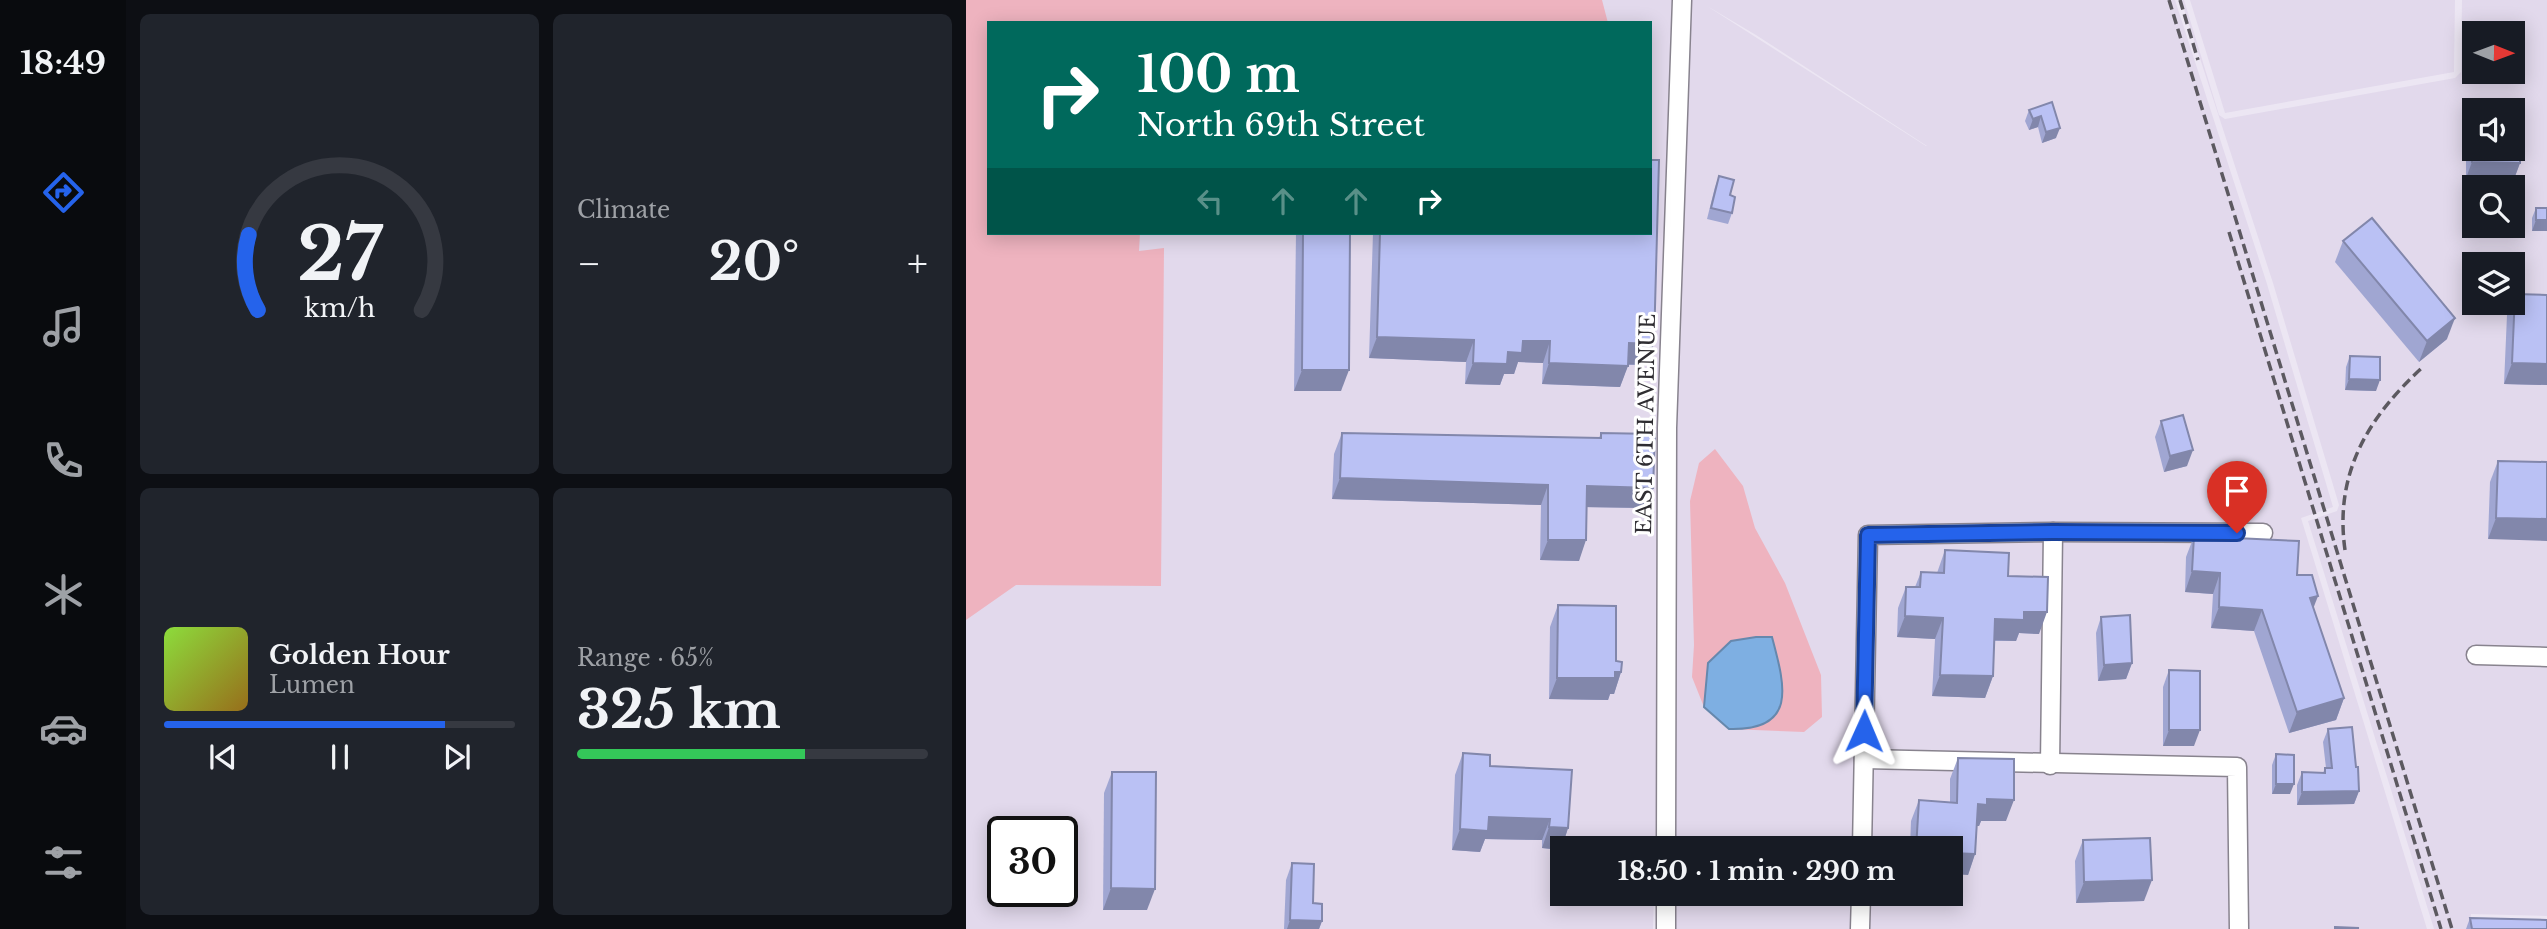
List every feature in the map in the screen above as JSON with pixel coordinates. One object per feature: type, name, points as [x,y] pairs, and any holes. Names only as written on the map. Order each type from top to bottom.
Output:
[{"type":"street","name":"EAST 6TH AVENUE","points":[[1666,836],[1668,346],[1681,110],[1682,0]]},
{"type":"street","points":[[2050,765],[2053,532]]},
{"type":"street","points":[[1862,836],[1868,535],[2263,533]]},
{"type":"street","points":[[2476,655],[2547,657]]},
{"type":"street","points":[[1864,759],[2237,767],[2239,929]]},
{"type":"street","points":[[1666,906],[1666,929]]},
{"type":"street","points":[[1860,929],[1861,906]]},
{"type":"shaded area","points":[[966,0],[2175,0],[2267,284],[2333,507],[2301,518],[2427,929],[1676,929],[1676,906],[1963,906],[1963,836],[1676,836],[1673,137],[1655,836],[1550,836],[1550,906],[1654,906],[1653,929],[966,929]],"holes":[[[1707,6],[1756,35],[1926,146]]]},
{"type":"shaded area","points":[[966,0],[1602,0],[1607,21],[987,21],[987,235],[1140,235],[1139,251],[1164,248],[1161,586],[1016,585],[966,620]]},
{"type":"shaded area","points":[[2181,0],[2184,0],[2219,115],[2225,119],[2455,78],[2461,72],[2462,0],[2547,0],[2547,650],[2469,649],[2468,661],[2547,664],[2547,916],[2471,914],[2470,927],[2547,929],[2434,929],[2308,521],[2337,511],[2339,505],[2273,283]]},
{"type":"shaded area","points":[[2190,0],[2455,0],[2454,72],[2225,113]]},
{"type":"shaded area","points":[[1715,449],[1743,486],[1755,528],[1785,583],[1821,675],[1822,717],[1804,732],[1729,729],[1704,707],[1692,677],[1694,645],[1690,501],[1699,463]]},
{"type":"water","points":[[1772,637],[1780,672],[1781,702],[1776,714],[1767,722],[1751,728],[1729,729],[1704,707],[1708,663],[1731,641]]},
{"type":"building","points":[[2052,102],[2060,128],[2046,132],[2041,116],[2033,119],[2029,110]]},
{"type":"building","points":[[1652,160],[1659,160],[1654,344],[1629,343],[1628,366],[1549,363],[1550,341],[1523,341],[1522,353],[1508,352],[1507,364],[1473,363],[1474,340],[1377,337],[1380,235],[1652,235]]},
{"type":"building","points":[[2472,161],[2520,161],[2520,163]]},
{"type":"building","points":[[1719,176],[1734,180],[1730,195],[1735,197],[1732,213],[1711,208]]},
{"type":"building","points":[[2536,208],[2547,208],[2547,220],[2536,220]]},
{"type":"building","points":[[2372,218],[2455,318],[2427,341],[2343,241]]},
{"type":"building","points":[[1303,235],[1350,235],[1349,370],[1302,370]]},
{"type":"building","points":[[2525,294],[2547,295],[2547,364],[2512,363],[2514,315],[2525,315]]},
{"type":"building","points":[[2350,356],[2380,357],[2380,380],[2349,379]]},
{"type":"building","points":[[2183,415],[2193,450],[2170,456],[2161,421]]},
{"type":"building","points":[[1342,433],[1601,438],[1601,433],[1655,434],[1653,488],[1587,486],[1586,540],[1548,540],[1548,485],[1340,478]]},
{"type":"building","points":[[2498,461],[2547,462],[2547,519],[2496,518]]},
{"type":"building","points":[[2194,536],[2299,541],[2297,575],[2312,575],[2318,596],[2310,598],[2344,698],[2297,712],[2262,610],[2219,607],[2220,573],[2192,571]]},
{"type":"building","points":[[1945,550],[2009,553],[2008,576],[2048,577],[2047,612],[2024,612],[2024,620],[1995,619],[1993,676],[1940,675],[1943,618],[1905,616],[1906,587],[1920,587],[1921,572],[1944,573]]},
{"type":"building","points":[[1558,605],[1616,606],[1616,661],[1622,662],[1621,672],[1615,672],[1615,678],[1557,678]]},
{"type":"building","points":[[2130,615],[2132,663],[2104,665],[2101,617]]},
{"type":"building","points":[[2169,670],[2200,671],[2200,730],[2169,730]]},
{"type":"building","points":[[2352,727],[2359,791],[2302,792],[2302,772],[2325,773],[2325,768],[2332,768],[2328,729]]},
{"type":"building","points":[[1463,753],[1490,755],[1490,766],[1572,770],[1568,828],[1549,827],[1550,819],[1489,817],[1488,831],[1460,829]]},
{"type":"building","points":[[2276,754],[2294,755],[2294,784],[2276,784]]},
{"type":"building","points":[[1958,758],[2014,759],[2014,800],[1987,799],[1987,805],[1978,804],[1975,854],[1963,854],[1963,836],[1917,836],[1919,800],[1957,803]]},
{"type":"building","points":[[1112,772],[1156,772],[1155,889],[1111,888]]},
{"type":"building","points":[[2150,838],[2152,880],[2084,882],[2083,840]]},
{"type":"building","points":[[1292,863],[1314,864],[1313,903],[1322,904],[1322,921],[1290,920]]},
{"type":"building","points":[[2470,918],[2547,920],[2547,929],[2472,929]]},
{"type":"railway","points":[[2169,0],[2452,929]]},
{"type":"railway","points":[[2180,0],[2198,60]]},
{"type":"railway","points":[[2229,232],[2441,929]]},
{"type":"railway","points":[[2345,550],[2345,495],[2360,447],[2387,405],[2424,366]]},
{"type":"route","points":[[1864,731],[1868,535],[2237,533]]}]
